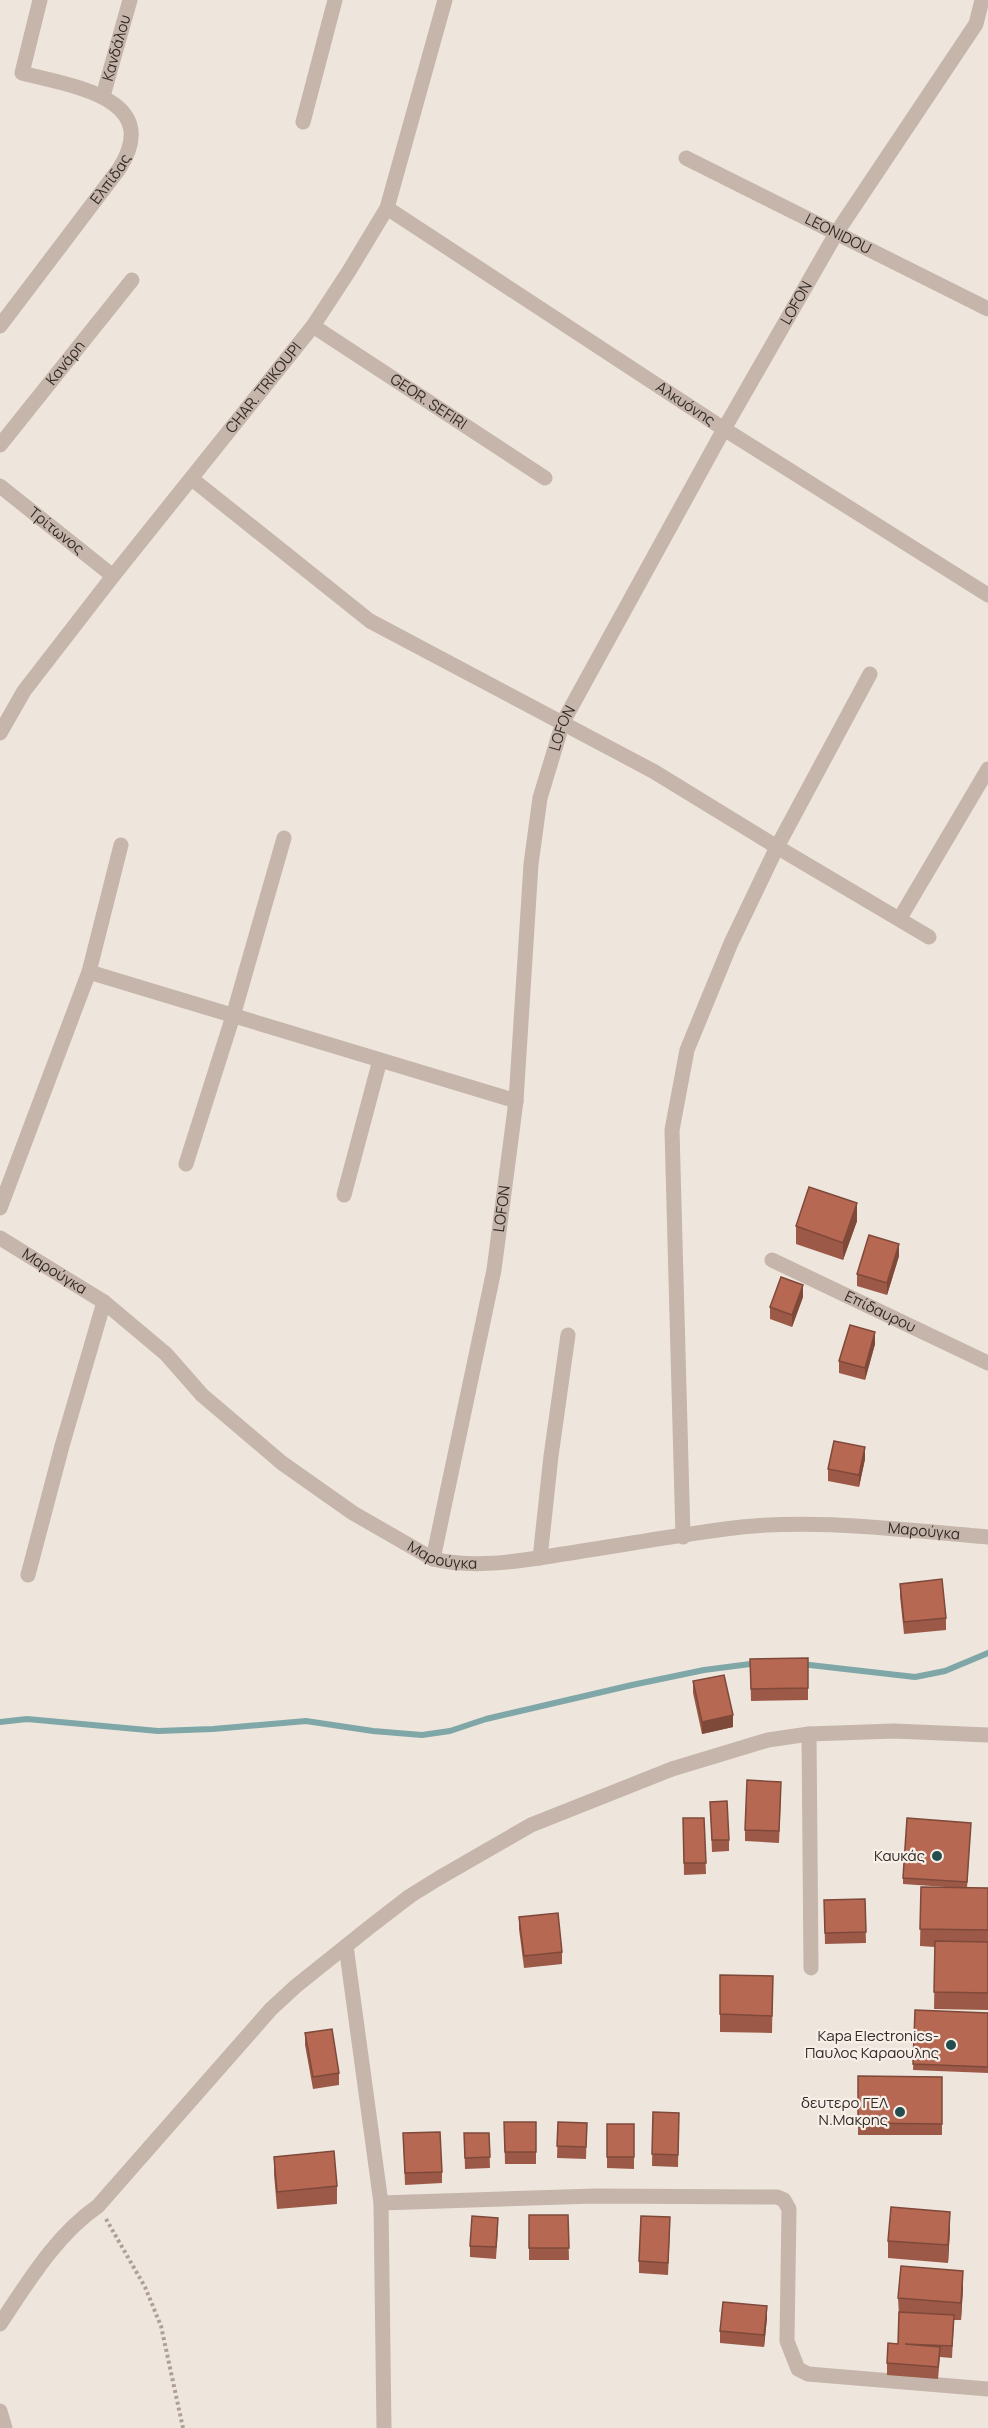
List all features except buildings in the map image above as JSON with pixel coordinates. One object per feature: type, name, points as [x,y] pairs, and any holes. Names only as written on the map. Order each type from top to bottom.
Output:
[{"type":"street","name":"Ελπίδας","points":[[0,326],[128,154],[132,136],[123,112],[103,96],[22,73],[40,0]]},
{"type":"street","name":"Κανδάλου","points":[[103,96],[130,0]]},
{"type":"street","points":[[303,122],[336,0]]},
{"type":"street","name":"CHAR. TRIKOUPI","points":[[0,733],[24,691],[313,326],[387,208],[445,0]]},
{"type":"street","name":"LOFON","points":[[433,1559],[494,1270],[516,1101],[533,853],[540,798],[563,722],[724,429],[837,232],[975,24],[982,0]]},
{"type":"street","name":"LEONIDOU","points":[[686,158],[988,309]]},
{"type":"street","name":"Αλκυόνης","points":[[387,208],[724,429],[988,595]]},
{"type":"street","name":"Κανάρη","points":[[0,445],[132,280]]},
{"type":"street","name":"GEOR. SEFIRI","points":[[313,326],[545,478]]},
{"type":"street","points":[[192,479],[370,621],[653,771],[777,848],[929,937]]},
{"type":"street","name":"Τρίτωνος","points":[[0,486],[113,576]]},
{"type":"street","points":[[683,1537],[672,1130],[687,1050],[731,943],[777,848],[870,674]]},
{"type":"street","points":[[900,918],[988,769]]},
{"type":"street","points":[[186,1164],[233,1016],[284,838]]},
{"type":"street","points":[[0,1208],[89,972],[121,845]]},
{"type":"street","points":[[89,972],[516,1101]]},
{"type":"street","points":[[344,1195],[380,1060]]},
{"type":"street","name":"Μαρούγκα","points":[[0,1238],[104,1302],[166,1354],[202,1395],[282,1462],[353,1513],[433,1559],[447,1562],[499,1562],[540,1558],[725,1529],[770,1525],[812,1524],[988,1537]]},
{"type":"street","name":"Επίδαυρου","points":[[772,1260],[988,1363]]},
{"type":"street","points":[[28,1575],[62,1446],[104,1302]]},
{"type":"street","points":[[540,1558],[568,1335]]},
{"type":"street","points":[[0,2324],[32,2276],[67,2232],[98,2206],[271,2009],[296,1986],[410,1896],[531,1826],[672,1769],[768,1740],[809,1734],[894,1731],[988,1735]]},
{"type":"street","points":[[809,1734],[811,1968]]},
{"type":"street","points":[[346,1946],[381,2203],[384,2428]]},
{"type":"street","points":[[381,2203],[595,2196],[777,2197],[784,2200],[789,2209],[787,2341],[798,2369],[808,2374],[988,2389]]},
{"type":"street","points":[[0,2411],[5,2428]]},
{"type":"path","points":[[98,2206],[145,2287],[161,2326],[183,2428]]},
{"type":"waterway","points":[[801,1664],[915,1677],[945,1671],[988,1653]]},
{"type":"waterway","points":[[0,1722],[27,1719],[158,1731],[306,1721],[373,1731],[422,1735],[450,1731],[486,1719],[632,1685],[704,1670],[758,1663]]},
{"type":"place","name":"Καυκάς","points":[[937,1856]]},
{"type":"place","name":"Kapa Electronics- Παυλος Καραουλης","points":[[951,2045]]},
{"type":"place","name":"δευτερο ΓΕΛ Ν.Μακρης","points":[[900,2112]]}]
